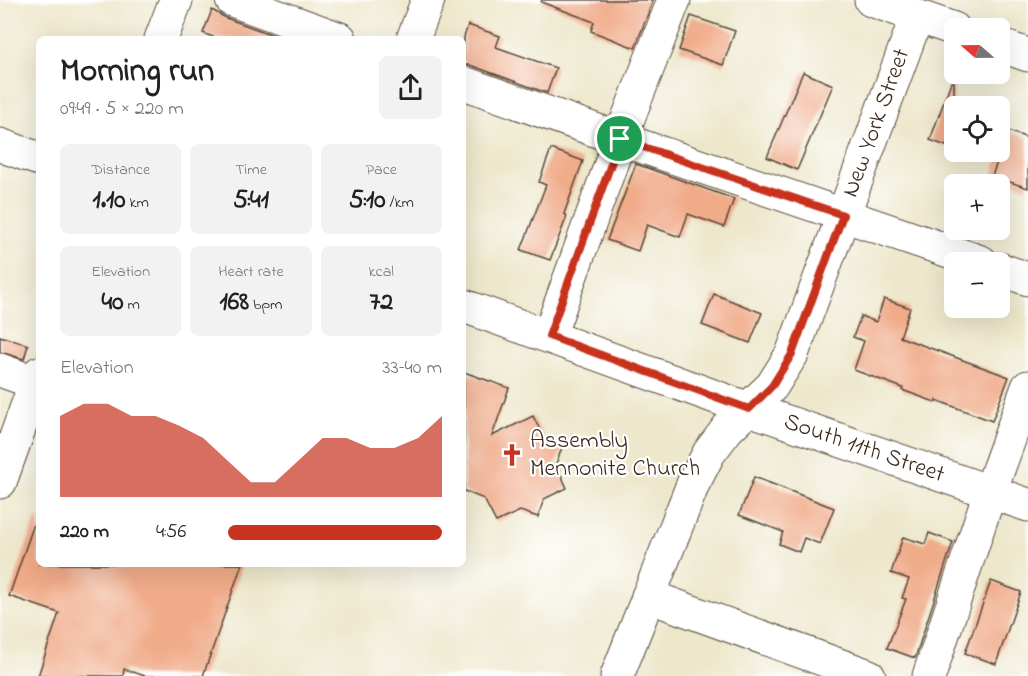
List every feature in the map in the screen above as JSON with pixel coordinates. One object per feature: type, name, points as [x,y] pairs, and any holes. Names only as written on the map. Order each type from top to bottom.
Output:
[{"type":"street","points":[[162,36],[176,0]]},
{"type":"street","points":[[232,0],[332,36]]},
{"type":"street","points":[[414,36],[428,0]]},
{"type":"street","points":[[549,336],[620,139],[674,0]]},
{"type":"street","points":[[871,0],[944,25]]},
{"type":"street","name":"New York Street","points":[[617,676],[693,484],[709,453],[728,428],[772,386],[792,354],[917,16]]},
{"type":"street","points":[[1010,49],[1028,55]]},
{"type":"street","points":[[466,84],[620,139],[952,252]]},
{"type":"street","points":[[0,145],[36,158]]},
{"type":"street","points":[[1010,273],[1028,279]]},
{"type":"street","name":"South 11th Street","points":[[466,307],[749,409],[1028,505]]},
{"type":"street","points":[[0,370],[36,378]]},
{"type":"street","points":[[0,482],[36,381]]},
{"type":"street","points":[[929,676],[990,492],[1028,387]]},
{"type":"street","points":[[648,596],[869,676]]},
{"type":"building","points":[[542,0],[653,0],[635,48],[591,31],[594,22],[541,2]]},
{"type":"building","points":[[212,10],[226,18],[276,36],[210,36],[203,33]]},
{"type":"building","points":[[691,16],[735,31],[723,65],[679,50]]},
{"type":"building","points":[[468,25],[500,36],[496,47],[556,68],[547,93],[466,65],[464,36]]},
{"type":"building","points":[[803,72],[833,85],[797,170],[767,157]]},
{"type":"building","points":[[950,84],[954,84],[954,96],[946,96]]},
{"type":"building","points":[[944,101],[944,145],[930,140]]},
{"type":"building","points":[[1010,132],[1028,138],[1028,188],[1010,182],[1010,174],[993,174],[997,162],[1010,162]]},
{"type":"building","points":[[551,149],[583,161],[564,214],[567,216],[550,260],[521,250],[546,185],[539,182]]},
{"type":"building","points":[[636,164],[734,199],[724,227],[688,214],[680,237],[647,225],[638,251],[607,240]]},
{"type":"building","points":[[714,294],[762,313],[750,343],[702,325]]},
{"type":"building","points":[[884,299],[910,308],[900,337],[1009,377],[992,421],[902,390],[903,388],[854,370],[864,341],[853,337],[861,316],[876,322]]},
{"type":"building","points":[[0,336],[28,345],[24,359],[0,352]]},
{"type":"building","name":"Assembly Mennonite Church","points":[[466,373],[509,388],[492,436],[533,416],[544,438],[563,445],[556,464],[567,488],[544,499],[538,517],[520,511],[496,522],[484,499],[466,492]]},
{"type":"building","points":[[754,477],[834,508],[820,544],[804,538],[799,552],[779,544],[783,532],[739,515]]},
{"type":"building","points":[[36,518],[36,567],[241,567],[203,676],[145,676],[124,669],[123,676],[38,676],[59,613],[9,596]]},
{"type":"building","points":[[929,533],[953,542],[915,658],[887,648],[906,599],[902,598],[909,579],[891,573],[903,537],[925,544]]},
{"type":"building","points":[[991,581],[1021,592],[996,664],[965,653]]},
{"type":"place","name":"Assembly Mennonite Church","points":[[512,455]]},
{"type":"route","points":[[620,139],[843,215],[792,354],[772,386],[749,409],[549,336],[620,139]]}]
